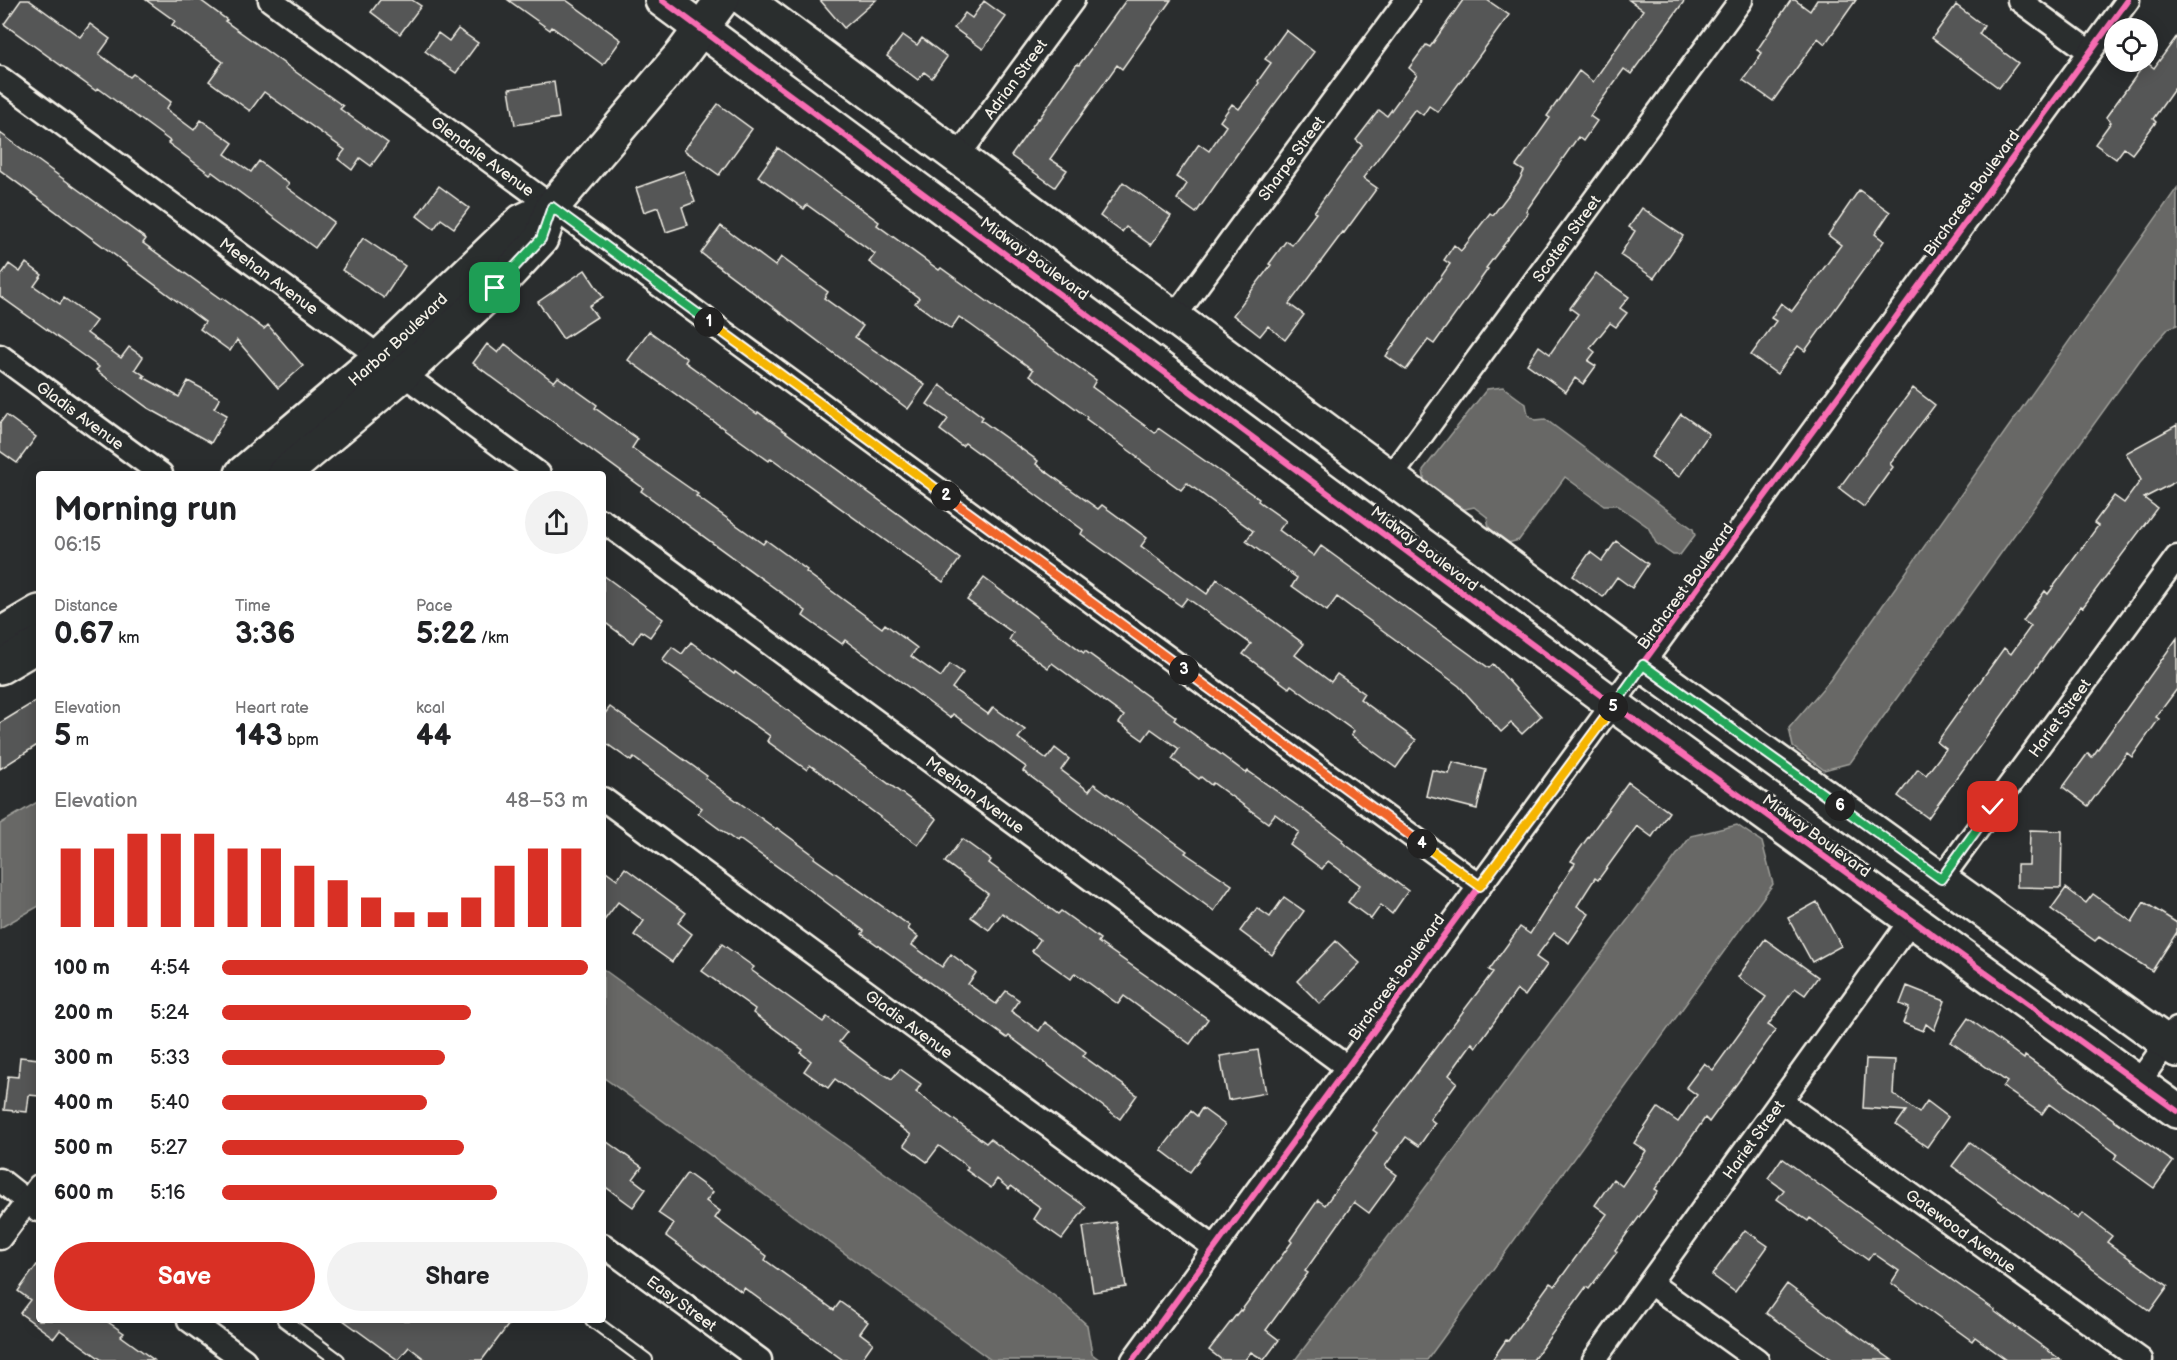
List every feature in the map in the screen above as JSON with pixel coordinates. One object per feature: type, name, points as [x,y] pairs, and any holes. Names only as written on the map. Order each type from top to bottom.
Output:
[{"type":"street","name":"Glendale Avenue","points":[[270,0],[1480,886]]},
{"type":"street","name":"Midway Boulevard","points":[[662,0],[1614,705],[2177,1111]]},
{"type":"street","name":"Harbor Boulevard","points":[[246,471],[392,366],[495,288],[541,239],[552,207],[682,54],[722,0]]},
{"type":"street","points":[[746,0],[1643,665],[1941,879],[2174,1040],[2138,1083]]},
{"type":"street","name":"Adrian Street","points":[[958,156],[1073,0]]},
{"type":"street","name":"Sharpe Street","points":[[1175,316],[1407,0]]},
{"type":"street","name":"Scotten Street","points":[[1391,477],[1741,0]]},
{"type":"street","points":[[2019,0],[2090,52]]},
{"type":"street","name":"Birchcrest Boulevard","points":[[1134,1359],[2128,0]]},
{"type":"street","name":"Meehan Avenue","points":[[0,78],[535,471]]},
{"type":"street","name":"Gladis Avenue","points":[[0,356],[157,471]]},
{"type":"street","name":"Harbor Boulevard","points":[[287,471],[392,366]]},
{"type":"street","name":"Meehan Avenue","points":[[606,523],[1347,1067]]},
{"type":"street","name":"Hariet Street","points":[[1941,879],[2177,557]]},
{"type":"street","points":[[0,635],[36,614]]},
{"type":"street","points":[[0,667],[36,646]]},
{"type":"street","name":"Gladis Avenue","points":[[606,801],[1215,1248]]},
{"type":"street","name":"Hariet Street","points":[[1594,1360],[1912,919]]},
{"type":"street","name":"Gatewood Avenue","points":[[1781,1101],[2141,1360]]},
{"type":"street","points":[[0,1180],[35,1200],[0,1238]]},
{"type":"street","name":"Easy Street","points":[[606,1247],[760,1360]]},
{"type":"street","points":[[1650,1283],[1757,1360]]},
{"type":"street","points":[[193,1323],[244,1360]]},
{"type":"lane","points":[[292,1323],[338,1360]]},
{"type":"lane","points":[[596,1323],[646,1360]]},
{"type":"shaded area","points":[[2177,188],[2177,325],[2169,328],[2140,360],[1850,763],[1824,770],[1793,747],[1789,728],[1830,680]]},
{"type":"shaded area","points":[[1503,387],[1526,404],[1528,415],[1535,420],[1545,419],[1693,529],[1695,535],[1680,555],[1673,555],[1656,543],[1648,527],[1617,505],[1604,505],[1565,477],[1519,540],[1508,543],[1489,528],[1487,517],[1474,507],[1461,510],[1425,484],[1423,470],[1487,389]]},
{"type":"shaded area","points":[[36,803],[36,908],[0,928],[0,824]]},
{"type":"shaded area","points":[[1737,825],[1762,842],[1773,884],[1427,1360],[1295,1360],[1691,836]]},
{"type":"shaded area","points":[[606,971],[1056,1297],[1087,1325],[1092,1354],[1100,1360],[991,1360],[606,1079]]},
{"type":"building","points":[[21,0],[29,0],[80,37],[90,24],[110,39],[99,54],[130,77],[133,74],[171,102],[166,109],[194,130],[201,120],[233,143],[225,154],[251,172],[259,161],[289,184],[286,187],[334,222],[315,248],[212,172],[210,174],[168,143],[170,141],[98,88],[96,91],[4,24]]},
{"type":"building","points":[[146,0],[200,0],[227,20],[225,21],[343,106],[340,109],[388,143],[371,166],[360,158],[352,170],[338,159],[345,150],[264,92],[250,111],[209,81],[223,62],[172,25],[175,21]]},
{"type":"building","points":[[380,0],[412,0],[421,6],[400,34],[371,12]]},
{"type":"building","points":[[508,0],[566,0],[621,40],[603,65],[552,27],[550,30]]},
{"type":"building","points":[[820,0],[876,0],[844,28]]},
{"type":"building","points":[[1126,0],[1171,0],[1122,69],[1117,65],[1050,159],[1067,170],[1055,187],[1011,156]]},
{"type":"building","points":[[1463,0],[1487,0],[1509,15],[1438,112],[1429,106],[1423,115],[1415,109],[1363,178],[1377,188],[1289,304],[1304,315],[1285,340],[1268,326],[1260,336],[1233,315],[1286,241],[1292,245],[1316,213],[1314,212],[1362,145],[1356,140],[1379,110],[1387,116],[1417,75],[1409,68],[1426,45],[1430,47]]},
{"type":"building","points":[[1629,0],[1685,0],[1631,74],[1624,69],[1590,116],[1597,121],[1583,141],[1578,137],[1526,211],[1528,213],[1486,268],[1488,269],[1434,344],[1428,340],[1406,370],[1386,356],[1450,264],[1444,260],[1454,245],[1461,251],[1490,213],[1493,215],[1519,181],[1524,171],[1516,166],[1550,118],[1547,116],[1579,71],[1593,82],[1643,10]]},
{"type":"building","points":[[1791,0],[1795,0],[1810,11],[1817,0],[1856,0],[1825,44],[1818,38],[1773,101],[1743,80],[1762,53],[1757,50]]},
{"type":"building","points":[[984,1],[1006,17],[983,49],[954,28],[965,13],[972,18]]},
{"type":"building","points":[[1956,5],[1984,26],[1979,34],[2018,63],[1999,88],[1932,38]]},
{"type":"building","points":[[458,29],[478,43],[456,73],[425,51],[438,33],[449,41]]},
{"type":"building","points":[[1286,30],[1314,52],[1237,154],[1196,213],[1177,199],[1187,184],[1176,177],[1199,144],[1209,151],[1226,126],[1220,121],[1232,104],[1239,109],[1259,83],[1258,81],[1271,63],[1265,59]]},
{"type":"building","points":[[903,35],[917,45],[922,38],[947,57],[932,78],[924,72],[918,80],[887,56]]},
{"type":"building","points":[[2177,36],[2177,85],[2153,119],[2156,122],[2132,154],[2124,148],[2116,159],[2095,144],[2111,122],[2106,117],[2139,72],[2158,72],[2158,62]]},
{"type":"building","points":[[554,82],[559,118],[515,125],[509,89]]},
{"type":"building","points":[[718,104],[752,129],[719,175],[684,150]]},
{"type":"building","points":[[0,133],[146,239],[143,243],[221,299],[264,329],[268,325],[303,366],[278,388],[237,340],[230,351],[200,329],[205,322],[0,170]]},
{"type":"building","points":[[778,148],[879,222],[877,225],[939,270],[941,268],[1096,380],[1092,387],[1155,433],[1158,428],[1259,499],[1258,501],[1286,521],[1279,530],[1314,556],[1321,546],[1489,668],[1493,664],[1541,716],[1522,734],[1511,723],[1501,732],[1459,686],[1337,597],[1327,611],[1292,586],[1297,578],[1246,541],[1253,531],[1187,483],[1181,490],[1137,458],[1030,375],[1033,370],[971,325],[959,317],[951,329],[915,303],[919,298],[869,262],[875,254],[807,205],[804,209],[758,176]]},
{"type":"building","points":[[684,171],[695,202],[682,207],[688,225],[666,232],[658,207],[644,212],[636,188]]},
{"type":"building","points":[[1123,182],[1171,216],[1151,245],[1126,227],[1122,232],[1100,216]]},
{"type":"building","points":[[439,186],[469,208],[454,228],[441,219],[434,229],[417,216]]},
{"type":"building","points":[[1859,190],[1890,212],[1875,234],[1884,241],[1805,351],[1798,346],[1777,374],[1751,355],[1776,321],[1771,318],[1781,303],[1792,311],[1841,245],[1828,235]]},
{"type":"building","points":[[1642,208],[1683,236],[1654,278],[1620,255],[1635,231],[1629,227]]},
{"type":"building","points":[[721,226],[775,266],[781,257],[828,292],[824,298],[863,326],[855,337],[925,385],[908,409],[701,253]]},
{"type":"building","points":[[363,238],[405,266],[384,298],[342,270]]},
{"type":"building","points":[[26,263],[42,275],[34,286],[60,304],[64,298],[96,321],[87,333],[121,358],[129,347],[143,357],[135,369],[145,376],[143,377],[179,397],[188,381],[220,398],[214,408],[227,415],[211,443],[148,408],[96,370],[99,367],[0,296],[0,277],[9,264],[20,272]]},
{"type":"building","points":[[585,270],[603,297],[589,306],[597,317],[563,339],[538,302]]},
{"type":"building","points":[[1596,273],[1629,297],[1620,308],[1627,313],[1616,327],[1610,323],[1590,348],[1595,352],[1588,361],[1596,366],[1583,384],[1575,378],[1566,392],[1527,364],[1539,346],[1550,354],[1578,314],[1570,308]]},
{"type":"building","points":[[649,331],[687,359],[685,362],[757,414],[758,412],[960,559],[943,582],[771,458],[769,461],[628,360]]},
{"type":"building","points":[[487,344],[498,353],[505,344],[554,382],[558,377],[597,405],[595,408],[638,439],[632,448],[698,494],[696,496],[763,544],[766,540],[882,628],[885,624],[917,648],[911,656],[941,677],[950,664],[963,673],[952,688],[988,714],[993,707],[1025,730],[1018,738],[1047,759],[1055,748],[1069,759],[1061,770],[1089,791],[1094,784],[1187,851],[1185,853],[1232,885],[1214,911],[1023,771],[1026,767],[953,714],[950,718],[845,640],[842,644],[803,616],[806,611],[641,491],[643,488],[473,363]]},
{"type":"building","points":[[940,385],[983,417],[981,420],[1038,461],[1036,464],[1098,509],[1102,505],[1147,538],[1141,546],[1207,594],[1217,579],[1304,644],[1295,655],[1331,682],[1337,674],[1364,693],[1360,699],[1416,740],[1396,768],[1351,735],[1354,731],[1291,685],[1289,688],[1243,654],[1251,644],[1187,598],[1181,606],[1081,534],[1083,530],[965,443],[962,446],[940,430],[948,419],[927,404]]},
{"type":"building","points":[[1913,388],[1935,405],[1890,464],[1893,467],[1864,507],[1839,488]]},
{"type":"building","points":[[1681,414],[1709,434],[1679,477],[1651,457]]},
{"type":"building","points":[[6,415],[36,437],[17,463],[0,451],[0,423]]},
{"type":"building","points":[[2177,425],[2177,481],[2144,498],[2157,508],[2083,607],[2081,606],[1928,818],[1898,796],[1918,769],[1926,775],[1946,749],[1937,742],[2004,648],[2011,654],[2031,626],[2023,621],[2045,591],[2048,594],[2098,526],[2094,523],[2114,496],[2124,503],[2141,480],[2126,453]]},
{"type":"building","points":[[1616,541],[1648,564],[1632,588],[1617,577],[1603,597],[1573,576],[1590,552],[1602,561]]},
{"type":"building","points":[[606,577],[663,619],[650,637],[641,631],[633,643],[606,623]]},
{"type":"building","points":[[984,578],[1084,653],[1085,651],[1176,717],[1174,720],[1246,773],[1248,771],[1299,807],[1408,891],[1392,914],[1381,905],[1371,919],[1348,902],[1360,885],[1328,861],[1322,869],[1290,845],[1299,832],[1275,814],[1268,823],[1213,783],[1211,785],[1201,777],[1199,779],[1172,759],[1179,749],[1151,729],[1143,740],[1119,723],[1124,716],[1052,663],[1048,668],[1009,640],[1013,633],[967,600]]},
{"type":"building","points":[[2177,638],[2177,689],[2156,717],[2159,719],[2132,757],[2127,753],[2088,806],[2063,787],[2088,753],[2092,757]]},
{"type":"building","points":[[691,642],[937,819],[918,845],[810,765],[807,770],[767,741],[770,736],[662,660],[672,647],[682,654]]},
{"type":"building","points":[[36,701],[36,746],[0,769],[0,723]]},
{"type":"building","points":[[610,707],[910,926],[908,929],[918,937],[912,945],[942,967],[951,954],[976,973],[968,984],[996,1004],[1006,991],[1019,1000],[1011,1011],[1039,1031],[1045,1022],[1086,1052],[1083,1056],[1137,1095],[1120,1119],[1009,1036],[1007,1038],[862,934],[864,931],[807,888],[739,839],[737,842],[698,813],[702,808],[634,758],[631,761],[606,743],[606,712]]},
{"type":"building","points":[[1453,762],[1486,770],[1477,809],[1426,796],[1432,770],[1449,774]]},
{"type":"building","points":[[1628,782],[1669,812],[1652,837],[1637,826],[1598,880],[1595,878],[1577,906],[1589,914],[1569,943],[1554,933],[1536,957],[1547,965],[1525,996],[1517,990],[1476,1047],[1472,1043],[1449,1075],[1457,1082],[1430,1119],[1435,1123],[1419,1146],[1406,1137],[1385,1166],[1397,1175],[1369,1213],[1354,1202],[1305,1271],[1308,1273],[1266,1330],[1279,1340],[1264,1360],[1251,1352],[1245,1360],[1222,1360],[1209,1350],[1292,1242],[1290,1240],[1318,1200],[1325,1205],[1377,1133],[1373,1130],[1493,972],[1489,970],[1520,927],[1530,934],[1575,863],[1571,861]]},
{"type":"building","points":[[2030,830],[2062,831],[2061,888],[2017,887],[2017,865],[2029,865]]},
{"type":"building","points":[[962,839],[991,860],[989,863],[1058,914],[1061,911],[1100,939],[1098,942],[1208,1019],[1190,1044],[1124,996],[1118,1004],[1075,973],[1071,979],[1032,951],[1040,940],[1002,913],[989,930],[971,917],[988,894],[945,862]]},
{"type":"building","points":[[625,868],[686,913],[678,923],[692,934],[672,962],[634,935],[644,921],[618,902],[606,918],[606,871],[617,879]]},
{"type":"building","points":[[2066,888],[2086,903],[2093,894],[2132,922],[2144,902],[2177,923],[2177,932],[2152,971],[2099,937],[2095,941],[2051,909]]},
{"type":"building","points":[[1284,897],[1304,911],[1272,955],[1240,931],[1257,908],[1270,917]]},
{"type":"building","points":[[1817,902],[1841,946],[1812,962],[1788,918]]},
{"type":"building","points":[[1765,939],[1818,977],[1805,995],[1795,988],[1768,1025],[1776,1030],[1709,1122],[1705,1118],[1655,1189],[1658,1191],[1615,1250],[1617,1252],[1589,1289],[1586,1287],[1533,1360],[1492,1360],[1550,1283],[1555,1286],[1607,1214],[1595,1205],[1613,1179],[1622,1186],[1646,1151],[1634,1143],[1658,1108],[1678,1122],[1697,1095],[1686,1087],[1704,1063],[1713,1070],[1766,997],[1738,977]]},
{"type":"building","points":[[1336,941],[1360,963],[1320,1004],[1297,981]]},
{"type":"building","points":[[722,944],[754,967],[751,970],[823,1022],[827,1017],[847,1032],[839,1042],[875,1069],[892,1079],[900,1069],[921,1084],[916,1092],[986,1143],[990,1139],[1086,1207],[1062,1239],[1034,1219],[1041,1208],[1011,1186],[1009,1189],[997,1179],[991,1188],[966,1170],[968,1167],[939,1146],[927,1162],[904,1145],[911,1135],[835,1079],[828,1088],[804,1071],[811,1061],[801,1053],[803,1050],[753,1013],[755,1009],[702,971]]},
{"type":"building","points":[[1907,986],[1945,1001],[1934,1030],[1926,1024],[1923,1031],[1903,1023],[1909,1008],[1900,1004]]},
{"type":"building","points":[[1968,1018],[2173,1162],[2154,1188],[2114,1159],[2117,1154],[2049,1104],[2042,1114],[2003,1087],[2007,1082],[1951,1042]]},
{"type":"building","points":[[1258,1050],[1266,1093],[1228,1100],[1220,1056]]},
{"type":"building","points":[[20,1057],[36,1059],[36,1096],[29,1095],[27,1112],[4,1110],[8,1076],[18,1077]]},
{"type":"building","points":[[1866,1059],[1895,1060],[1893,1094],[1919,1113],[1927,1101],[1948,1117],[1927,1147],[1896,1125],[1906,1111],[1863,1108]]},
{"type":"building","points":[[1202,1108],[1225,1125],[1190,1172],[1161,1150],[1191,1111],[1197,1116]]},
{"type":"building","points":[[606,1141],[642,1167],[633,1179],[646,1189],[633,1207],[606,1187]]},
{"type":"building","points":[[1970,1142],[2078,1219],[2082,1213],[2112,1236],[2107,1242],[2168,1286],[2150,1311],[1952,1166]]},
{"type":"building","points":[[1782,1158],[2061,1360],[2007,1360],[1975,1337],[1972,1341],[1891,1283],[1899,1271],[1873,1253],[1868,1260],[1810,1218],[1808,1221],[1777,1199],[1784,1190],[1768,1178]]},
{"type":"building","points":[[687,1173],[713,1192],[706,1201],[720,1211],[715,1218],[767,1256],[765,1260],[834,1310],[840,1302],[868,1322],[860,1333],[873,1343],[861,1360],[843,1360],[744,1288],[742,1292],[666,1236],[674,1224],[658,1213]]},
{"type":"building","points":[[1116,1222],[1126,1287],[1093,1292],[1083,1227]]},
{"type":"building","points":[[1745,1230],[1768,1246],[1735,1292],[1712,1275]]},
{"type":"building","points":[[36,1266],[36,1323],[109,1323],[124,1333],[121,1336],[154,1360],[102,1360],[60,1330],[54,1338],[20,1313],[30,1300],[18,1291]]},
{"type":"building","points":[[1787,1284],[1892,1360],[1833,1360],[1766,1313]]},
{"type":"building","points":[[347,1323],[510,1323],[482,1360],[426,1360],[409,1347],[398,1360]]},
{"type":"cycle path","points":[[662,0],[1614,705],[2177,1111]]},
{"type":"cycle path","points":[[1133,1360],[2128,0]]},
{"type":"route","points":[[495,288],[541,239],[552,207],[1480,886],[1643,665],[1941,879],[1993,807]]}]
